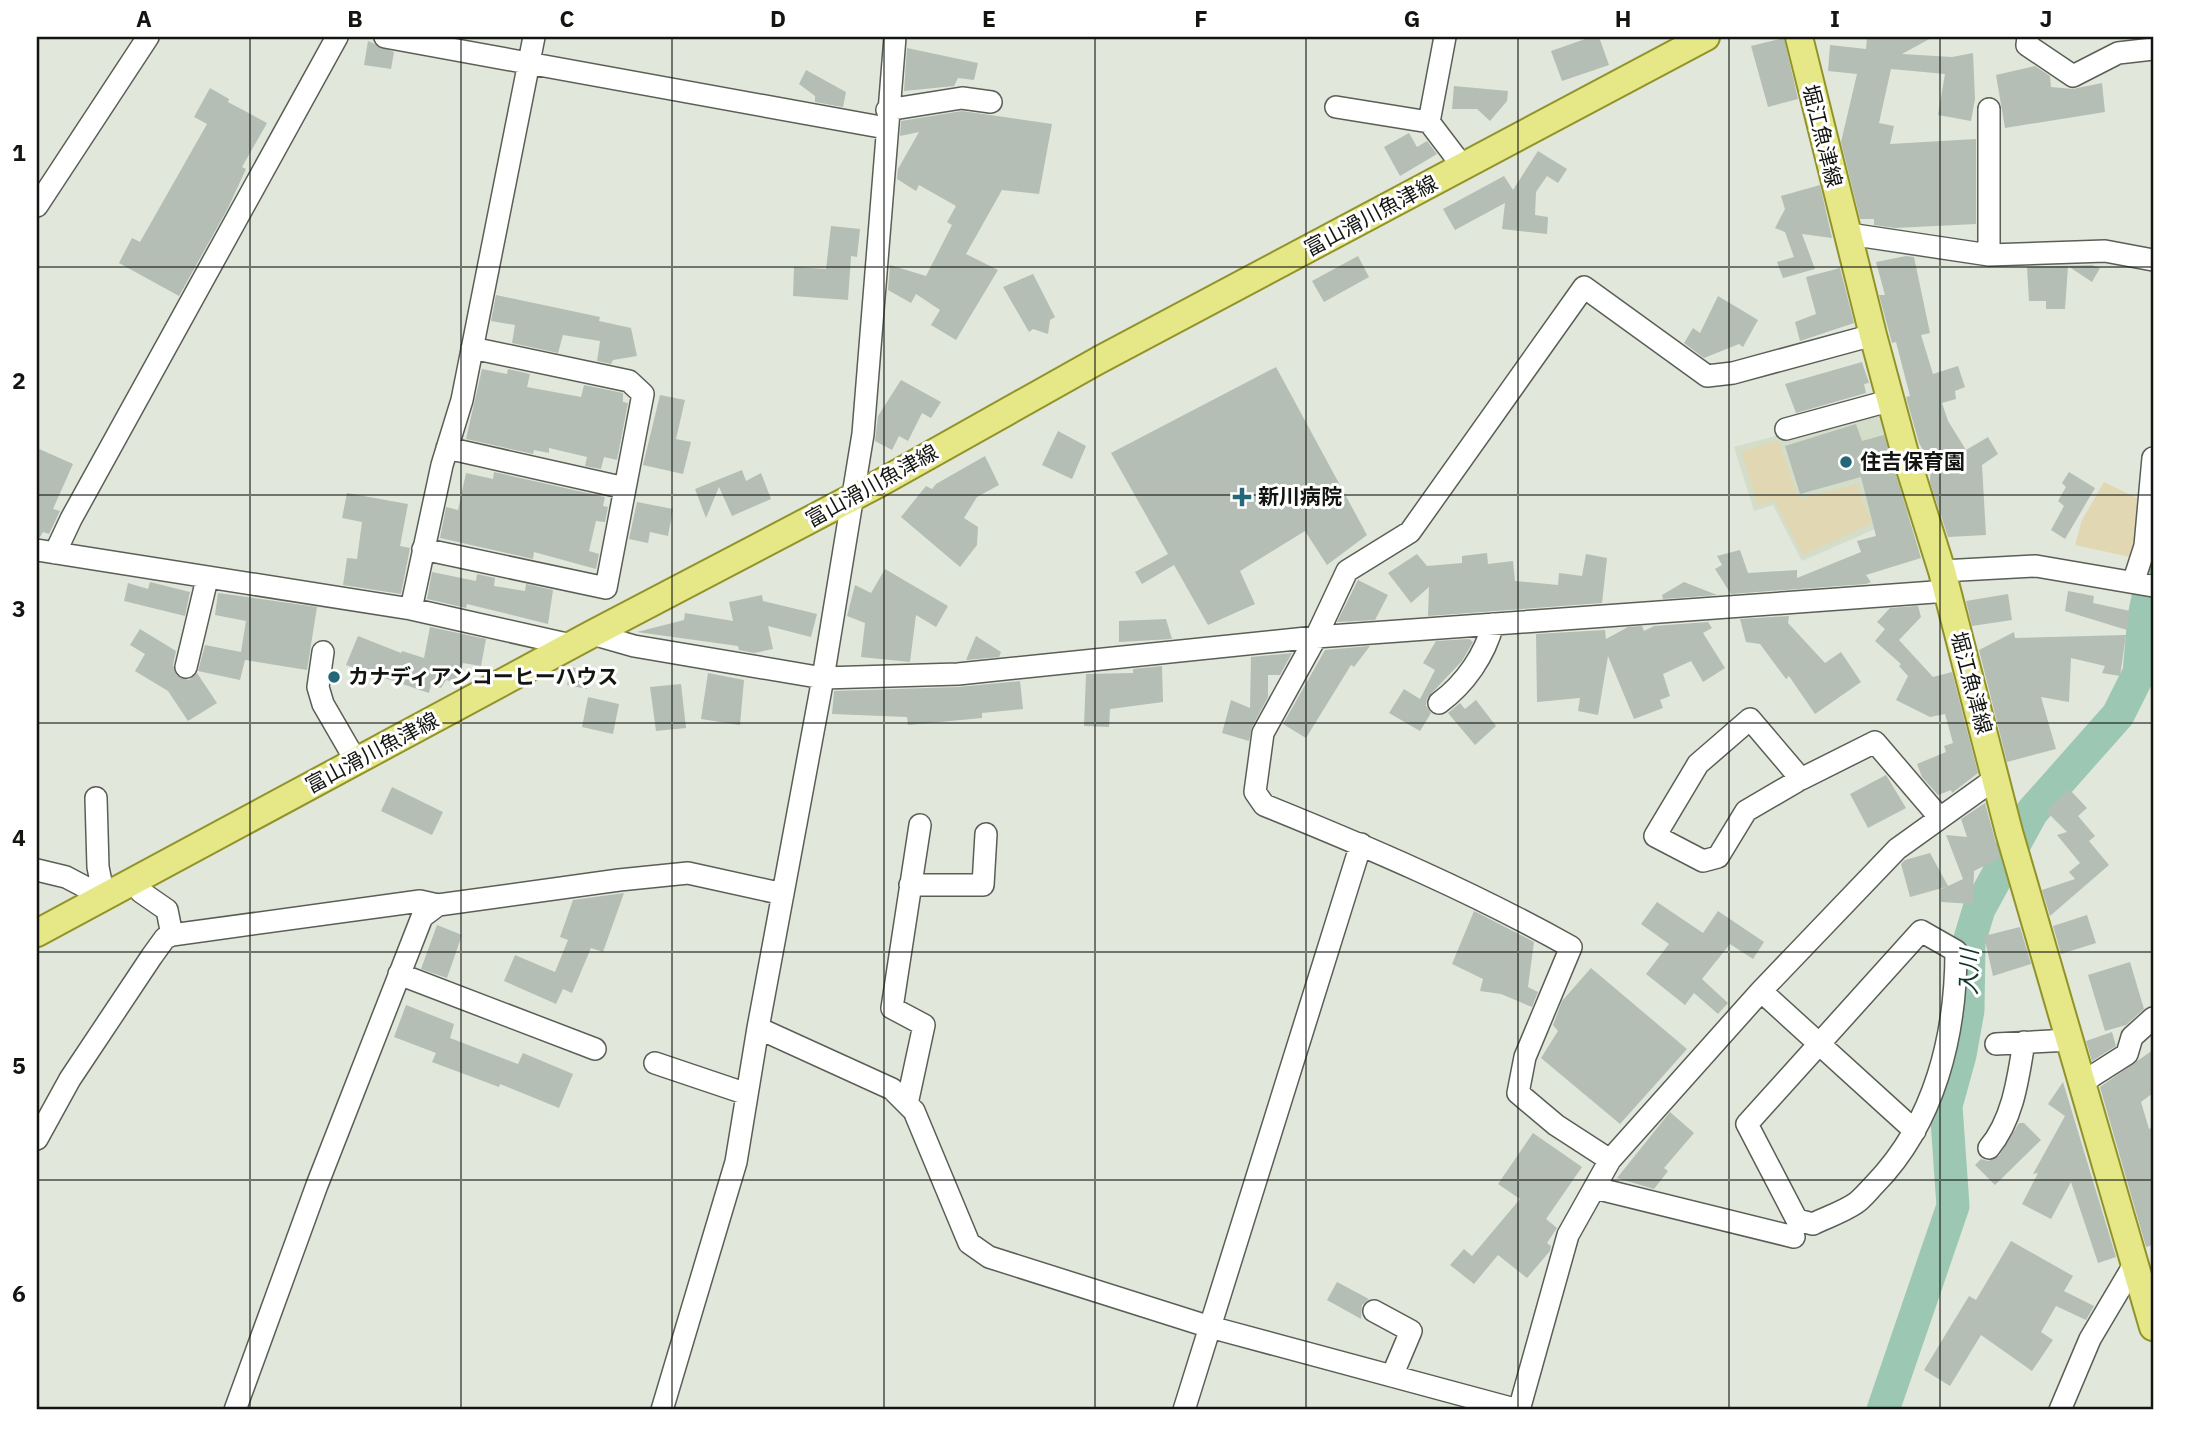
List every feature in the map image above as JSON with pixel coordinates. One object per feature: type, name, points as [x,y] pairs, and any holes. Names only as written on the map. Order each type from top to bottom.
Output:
[{"type":"main road","name":"富山滑川魚津線","points":[[37,933],[851,498],[1099,360],[1706,37]]},
{"type":"main road","name":"堀江魚津線","points":[[1799,37],[1873,335],[1945,581],[2019,868],[2153,1327]]},
{"type":"street","points":[[37,206],[148,37]]},
{"type":"street","points":[[337,37],[71,519],[46,551],[823,678],[958,674],[1316,637],[1493,624],[1945,581],[2036,565],[2143,583],[2153,458]]},
{"type":"street","points":[[385,37],[529,64],[887,119],[962,97],[992,102]]},
{"type":"street","points":[[411,609],[447,448],[462,400],[534,37]]},
{"type":"street","points":[[662,1410],[737,1162],[758,1027],[823,678],[863,434],[895,37]]},
{"type":"street","points":[[1429,122],[1445,37]]},
{"type":"street","points":[[2028,37],[2027,45],[2073,76],[2118,53],[2153,49]]},
{"type":"street","points":[[1336,107],[1429,122],[1464,168]]},
{"type":"street","points":[[1989,110],[1989,255]]},
{"type":"street","points":[[1849,234],[1989,255],[2105,251],[2153,260]]},
{"type":"street","points":[[1610,1160],[1556,1125],[1518,1093],[1525,1057],[1571,947],[1531,924],[1361,844],[1264,805],[1255,792],[1264,733],[1316,637],[1347,571],[1410,532],[1584,287],[1707,376],[1734,373],[1873,335]]},
{"type":"street","points":[[424,549],[606,588],[643,394],[629,381],[472,348]]},
{"type":"street","points":[[1786,429],[1892,400]]},
{"type":"street","points":[[447,448],[625,488]]},
{"type":"street","points":[[186,667],[207,579]]},
{"type":"street","points":[[1439,703],[1458,690],[1489,641],[1493,624]]},
{"type":"street","points":[[323,652],[318,687],[323,704],[356,761]]},
{"type":"street","points":[[1801,779],[1750,719],[1698,764],[1654,836],[1703,861],[1718,857],[1746,811],[1801,779],[1875,743],[1940,818]]},
{"type":"street","points":[[758,1027],[892,1089],[914,1111],[969,1243],[989,1257],[1210,1327],[1518,1410],[1568,1235],[1610,1160],[1761,991],[1897,849],[1996,778]]},
{"type":"street","points":[[96,798],[98,867],[104,897]]},
{"type":"street","points":[[907,1104],[924,1025],[892,1008],[920,825]]},
{"type":"street","points":[[910,886],[984,885],[986,834]]},
{"type":"street","points":[[1184,1410],[1361,844]]},
{"type":"street","points":[[37,870],[66,877],[104,897]]},
{"type":"street","points":[[37,1139],[85,1056],[158,947],[172,935],[420,901],[438,905],[688,873],[783,894]]},
{"type":"street","points":[[135,880],[141,892],[167,910],[172,935]]},
{"type":"street","points":[[235,1410],[317,1185],[422,917],[438,905]]},
{"type":"street","points":[[1921,931],[1956,951],[1952,1025],[1938,1078],[1915,1131],[1888,1170],[1857,1202],[1813,1224],[1797,1220],[1747,1124],[1818,1043],[1921,931]]},
{"type":"street","points":[[400,974],[595,1049]]},
{"type":"street","points":[[1761,991],[1915,1131]]},
{"type":"street","points":[[2083,1082],[2127,1054],[2132,1037],[2153,1018]]},
{"type":"street","points":[[1996,1044],[2070,1040]]},
{"type":"street","points":[[1989,1148],[2002,1132],[2018,1079],[2024,1042]]},
{"type":"street","points":[[655,1063],[747,1094]]},
{"type":"street","points":[[1595,1188],[1794,1237]]},
{"type":"street","points":[[2060,1410],[2090,1339],[2135,1263]]},
{"type":"street","points":[[1374,1311],[1411,1331],[1392,1376]]},
{"type":"shaded area","points":[[1883,407],[1912,513],[1802,561],[1773,505],[1754,511],[1734,447]]},
{"type":"shaded area","points":[[1778,440],[1799,499],[1857,484],[1872,523],[1803,555],[1774,500],[1758,505],[1741,451]]},
{"type":"shaded area","points":[[2104,482],[2145,502],[2137,552],[2130,557],[2075,545],[2082,520]]},
{"type":"building","points":[[1591,37],[1599,37],[1609,65],[1562,81],[1551,51]]},
{"type":"building","points":[[1867,37],[1933,37],[1902,54],[1952,57],[1973,53],[1975,99],[1971,121],[1938,115],[1945,74],[1891,69],[1879,123],[1894,126],[1890,144],[1976,139],[1976,224],[1895,228],[1874,225],[1874,219],[1860,219],[1841,142],[1857,74],[1828,71],[1830,45],[1866,49]]},
{"type":"building","points":[[1784,38],[1798,99],[1768,107],[1751,46]]},
{"type":"building","points":[[368,41],[394,52],[391,69],[364,65]]},
{"type":"building","points":[[907,48],[978,63],[974,80],[958,78],[954,86],[904,91]]},
{"type":"building","points":[[2035,66],[2050,76],[2051,87],[2073,89],[2102,83],[2105,112],[2005,128],[1996,75]]},
{"type":"building","points":[[806,70],[846,92],[843,107],[815,102],[815,96],[799,84]]},
{"type":"building","points":[[1454,86],[1508,91],[1507,101],[1490,121],[1477,109],[1452,109]]},
{"type":"building","points":[[210,88],[229,99],[228,102],[267,123],[242,167],[246,169],[228,208],[179,296],[119,263],[132,238],[140,242],[207,124],[194,117]]},
{"type":"building","points":[[962,111],[1052,124],[1039,194],[1002,190],[966,254],[998,270],[956,340],[931,325],[940,310],[916,294],[911,303],[888,290],[890,265],[926,276],[952,225],[947,222],[956,206],[919,185],[916,191],[897,179],[898,169],[919,132],[900,136],[901,121]]},
{"type":"building","points":[[1409,133],[1417,147],[1427,141],[1437,154],[1400,176],[1384,147]]},
{"type":"building","points":[[1538,151],[1567,169],[1558,183],[1547,176],[1536,192],[1535,215],[1548,217],[1547,234],[1502,229],[1505,203],[1455,230],[1443,209],[1504,176],[1513,190]]},
{"type":"building","points":[[1820,185],[1832,238],[1802,234],[1815,269],[1783,278],[1777,262],[1794,257],[1785,232],[1775,228],[1785,209],[1781,196]]},
{"type":"building","points":[[831,226],[860,229],[857,257],[851,256],[848,300],[793,296],[794,267],[826,269]]},
{"type":"building","points":[[1358,256],[1369,277],[1324,302],[1312,281]]},
{"type":"building","points":[[1914,257],[1930,333],[1921,335],[1933,374],[1958,366],[1965,387],[1955,391],[1956,399],[1942,403],[1948,421],[1966,450],[1988,437],[1998,454],[1982,465],[1986,535],[1948,537],[1930,482],[1931,464],[1919,443],[1906,397],[1910,396],[1896,342],[1892,343],[1879,295],[1885,295],[1876,262]]},
{"type":"building","points":[[2092,265],[2100,268],[2092,282],[2068,266],[2065,309],[2046,309],[2046,301],[2029,301],[2027,267]]},
{"type":"building","points":[[1840,268],[1854,323],[1800,341],[1795,322],[1816,314],[1806,277]]},
{"type":"building","points":[[1033,274],[1055,317],[1050,320],[1048,334],[1033,329],[1029,332],[1003,287]]},
{"type":"building","points":[[496,295],[600,317],[599,321],[631,328],[637,356],[613,360],[611,364],[597,361],[600,341],[563,335],[558,353],[512,343],[515,325],[491,321]]},
{"type":"building","points":[[1718,296],[1758,320],[1743,347],[1739,344],[1704,358],[1684,343],[1693,328],[1700,333]]},
{"type":"building","points":[[1862,362],[1869,383],[1864,384],[1866,393],[1796,413],[1785,384]]},
{"type":"building","points":[[1276,367],[1367,535],[1327,565],[1305,531],[1240,571],[1255,604],[1208,625],[1174,565],[1142,584],[1135,572],[1168,554],[1111,453]]},
{"type":"building","points":[[482,369],[507,374],[508,369],[530,374],[527,387],[581,397],[584,385],[623,393],[623,402],[628,403],[617,460],[604,457],[601,469],[585,466],[587,457],[549,448],[549,453],[534,450],[533,454],[466,439]]},
{"type":"building","points":[[901,380],[941,402],[931,418],[922,413],[908,441],[899,436],[892,450],[875,441],[878,416]]},
{"type":"building","points":[[660,395],[685,400],[676,439],[691,442],[683,474],[643,465]]},
{"type":"building","points":[[1856,424],[1862,441],[1884,435],[1921,558],[1866,575],[1871,582],[1866,584],[1731,594],[1715,569],[1722,565],[1717,556],[1740,550],[1748,573],[1797,570],[1797,578],[1861,552],[1857,541],[1876,536],[1861,477],[1800,494],[1785,446]]},
{"type":"building","points":[[1058,431],[1086,446],[1072,479],[1042,465]]},
{"type":"building","points":[[37,448],[73,464],[53,509],[60,511],[49,534],[43,532],[40,537],[37,537]]},
{"type":"building","points":[[985,456],[999,485],[977,497],[964,518],[978,527],[977,545],[960,567],[901,517],[926,486],[932,489],[936,484]]},
{"type":"building","points":[[742,470],[746,481],[761,473],[771,499],[732,516],[719,487],[706,518],[695,489]]},
{"type":"building","points":[[494,472],[605,497],[603,506],[608,507],[605,522],[596,521],[589,551],[599,554],[596,569],[534,552],[533,559],[440,538],[446,507],[458,510],[466,473],[493,479]]},
{"type":"building","points":[[2069,472],[2095,488],[2065,539],[2051,530],[2064,506],[2058,501],[2066,487],[2062,483]]},
{"type":"building","points":[[347,493],[408,504],[400,546],[410,548],[401,594],[343,585],[347,558],[357,559],[362,522],[342,518]]},
{"type":"building","points":[[637,502],[673,509],[668,536],[650,532],[648,543],[629,539]]},
{"type":"building","points":[[1487,553],[1488,564],[1513,561],[1515,581],[1558,585],[1559,573],[1582,576],[1586,554],[1607,558],[1602,603],[1428,616],[1429,587],[1411,603],[1388,573],[1417,554],[1427,566],[1462,563],[1462,556]]},
{"type":"building","points":[[885,569],[948,606],[936,627],[916,615],[910,662],[861,657],[865,623],[847,616],[855,585],[871,593]]},
{"type":"building","points":[[432,572],[476,581],[477,574],[495,578],[494,586],[525,591],[526,584],[553,590],[548,624],[467,604],[466,608],[427,599]]},
{"type":"building","points":[[1358,580],[1388,595],[1375,620],[1337,622]]},
{"type":"building","points":[[150,582],[190,592],[185,616],[124,601],[128,583],[148,589]]},
{"type":"building","points":[[1684,582],[1717,595],[1663,599],[1662,595]]},
{"type":"building","points":[[2068,591],[2094,596],[2093,603],[2130,611],[2127,630],[2065,611]]},
{"type":"building","points":[[218,593],[317,607],[307,670],[245,660],[240,680],[198,671],[205,645],[241,652],[246,621],[215,615]]},
{"type":"building","points":[[2008,594],[2012,620],[1972,626],[1966,601]]},
{"type":"building","points":[[762,595],[763,601],[817,614],[811,637],[768,626],[773,649],[754,653],[739,650],[738,646],[637,632],[684,620],[685,613],[733,621],[729,602]]},
{"type":"building","points":[[1918,606],[1921,617],[1899,640],[1933,677],[1952,672],[1978,773],[1952,793],[1951,790],[1938,795],[1922,777],[1917,764],[1946,752],[1944,746],[1953,743],[1945,714],[1930,717],[1896,700],[1908,676],[1899,666],[1901,664],[1875,641],[1885,629],[1877,622],[1890,608]]},
{"type":"building","points":[[1789,616],[1788,623],[1825,663],[1841,652],[1861,682],[1815,714],[1789,676],[1786,679],[1760,644],[1746,642],[1740,619]]},
{"type":"building","points":[[1166,619],[1172,639],[1119,642],[1119,621]]},
{"type":"building","points":[[1708,622],[1712,628],[1703,633],[1725,668],[1703,682],[1691,661],[1663,674],[1670,696],[1660,700],[1663,708],[1634,719],[1608,656],[1598,715],[1578,711],[1580,698],[1537,702],[1536,634],[1605,630],[1606,639],[1628,627],[1642,626],[1644,631],[1654,626]]},
{"type":"building","points":[[430,627],[486,639],[481,666],[463,663],[457,683],[446,680],[441,688],[431,685],[429,693],[346,665],[358,636],[401,653],[402,651],[424,658]]},
{"type":"building","points":[[140,629],[176,651],[173,665],[177,676],[189,680],[197,673],[217,703],[188,721],[168,691],[135,671],[145,654],[130,645]]},
{"type":"building","points":[[2014,632],[2015,638],[2126,635],[2120,676],[2102,673],[2105,666],[2071,658],[2069,702],[2041,697],[2056,749],[2007,762],[1979,650]]},
{"type":"building","points":[[976,636],[1001,652],[999,657],[966,660]]},
{"type":"building","points":[[1469,639],[1473,642],[1462,661],[1427,698],[1426,706],[1431,713],[1420,731],[1389,713],[1404,689],[1420,699],[1435,670],[1423,663],[1436,641]]},
{"type":"building","points":[[1370,646],[1354,667],[1351,665],[1306,738],[1283,724],[1325,650]]},
{"type":"building","points":[[1292,653],[1280,675],[1268,675],[1268,697],[1252,727],[1249,741],[1222,733],[1231,700],[1250,708],[1251,657]]},
{"type":"building","points":[[1162,666],[1163,702],[1110,709],[1109,727],[1084,726],[1086,674],[1133,673],[1133,669]]},
{"type":"building","points":[[571,667],[591,672],[587,689],[567,685]]},
{"type":"building","points":[[708,673],[744,680],[740,725],[701,719]]},
{"type":"building","points":[[1020,681],[1023,709],[982,713],[982,718],[908,725],[907,717],[832,714],[834,691],[958,687]]},
{"type":"building","points":[[681,684],[686,728],[656,731],[650,687]]},
{"type":"building","points":[[588,697],[619,704],[613,734],[582,727]]},
{"type":"building","points":[[1476,700],[1496,726],[1475,745],[1448,713],[1460,703],[1465,709]]},
{"type":"building","points":[[1886,775],[1906,808],[1868,828],[1850,794]]},
{"type":"building","points":[[392,787],[443,812],[432,835],[381,811]]},
{"type":"building","points":[[2069,789],[2087,808],[2078,816],[2095,836],[2089,841],[2109,865],[2050,916],[2042,890],[2075,879],[2069,872],[2080,863],[2057,835],[2067,832],[2046,811]]},
{"type":"building","points":[[1985,803],[2000,858],[1974,871],[1973,904],[1941,902],[1941,889],[1946,887],[1910,897],[1901,864],[1905,860],[1930,853],[1948,886],[1963,879],[1946,835],[1967,837],[1961,819]]},
{"type":"building","points":[[624,893],[603,952],[591,948],[572,993],[563,989],[556,1004],[504,981],[515,955],[555,972],[568,940],[560,937],[573,900]]},
{"type":"building","points":[[1657,902],[1703,933],[1718,911],[1764,942],[1753,959],[1730,944],[1702,979],[1728,1003],[1718,1014],[1694,993],[1685,1005],[1646,974],[1669,944],[1641,924]]},
{"type":"building","points":[[1474,911],[1534,942],[1528,987],[1538,992],[1532,1007],[1501,994],[1480,991],[1483,979],[1452,964]]},
{"type":"building","points":[[2087,915],[2096,943],[2061,954],[2053,926]]},
{"type":"building","points":[[437,925],[462,935],[447,978],[421,969]]},
{"type":"building","points":[[2020,927],[2031,964],[1993,976],[1984,936]]},
{"type":"building","points":[[2130,962],[2144,1009],[2126,1025],[2105,1031],[2088,975]]},
{"type":"building","points":[[1591,968],[1687,1049],[1620,1124],[1541,1058],[1558,1031],[1553,1025],[1562,1001]]},
{"type":"building","points":[[406,1005],[454,1024],[450,1038],[518,1064],[523,1053],[573,1074],[559,1108],[500,1084],[499,1087],[432,1062],[436,1053],[394,1037]]},
{"type":"building","points":[[2112,1032],[2116,1046],[2092,1061],[2086,1041]]},
{"type":"building","points":[[2153,1050],[2153,1093],[2141,1102],[2149,1129],[2153,1127],[2153,1245],[2146,1247],[2100,1087]]},
{"type":"building","points":[[2063,1082],[2116,1257],[2098,1263],[2071,1182],[2051,1219],[2022,1204],[2038,1173],[2033,1174],[2065,1116],[2048,1104]]},
{"type":"building","points":[[1670,1112],[1694,1133],[1664,1168],[1668,1171],[1654,1189],[1617,1178]]},
{"type":"building","points":[[2019,1123],[2024,1123],[2041,1140],[1995,1185],[1975,1165],[1981,1159],[1988,1161],[1999,1156]]},
{"type":"building","points":[[1533,1133],[1582,1167],[1546,1219],[1557,1228],[1547,1243],[1551,1246],[1550,1251],[1527,1278],[1498,1255],[1474,1284],[1450,1265],[1464,1249],[1472,1256],[1520,1199],[1498,1184]]},
{"type":"building","points":[[2011,1241],[2073,1276],[2064,1291],[2094,1306],[2086,1320],[2056,1306],[2041,1332],[2053,1340],[2032,1371],[1981,1335],[1950,1386],[1924,1370],[1969,1296],[1976,1300]]},
{"type":"building","points":[[1337,1282],[1369,1299],[1362,1305],[1361,1319],[1327,1300]]},
{"type":"waterway","name":"入川","points":[[1883,1410],[1953,1206],[1946,1106],[1960,1055],[1968,1010],[1969,942],[1979,909],[2032,812],[2118,715],[2139,673],[2144,617],[2153,574]]},
{"type":"place","name":"住吉保育園","points":[[1846,462]]},
{"type":"place","name":"新川病院","points":[[1242,497]]},
{"type":"place","name":"カナディアンコーヒーハウス","points":[[334,677]]}]
